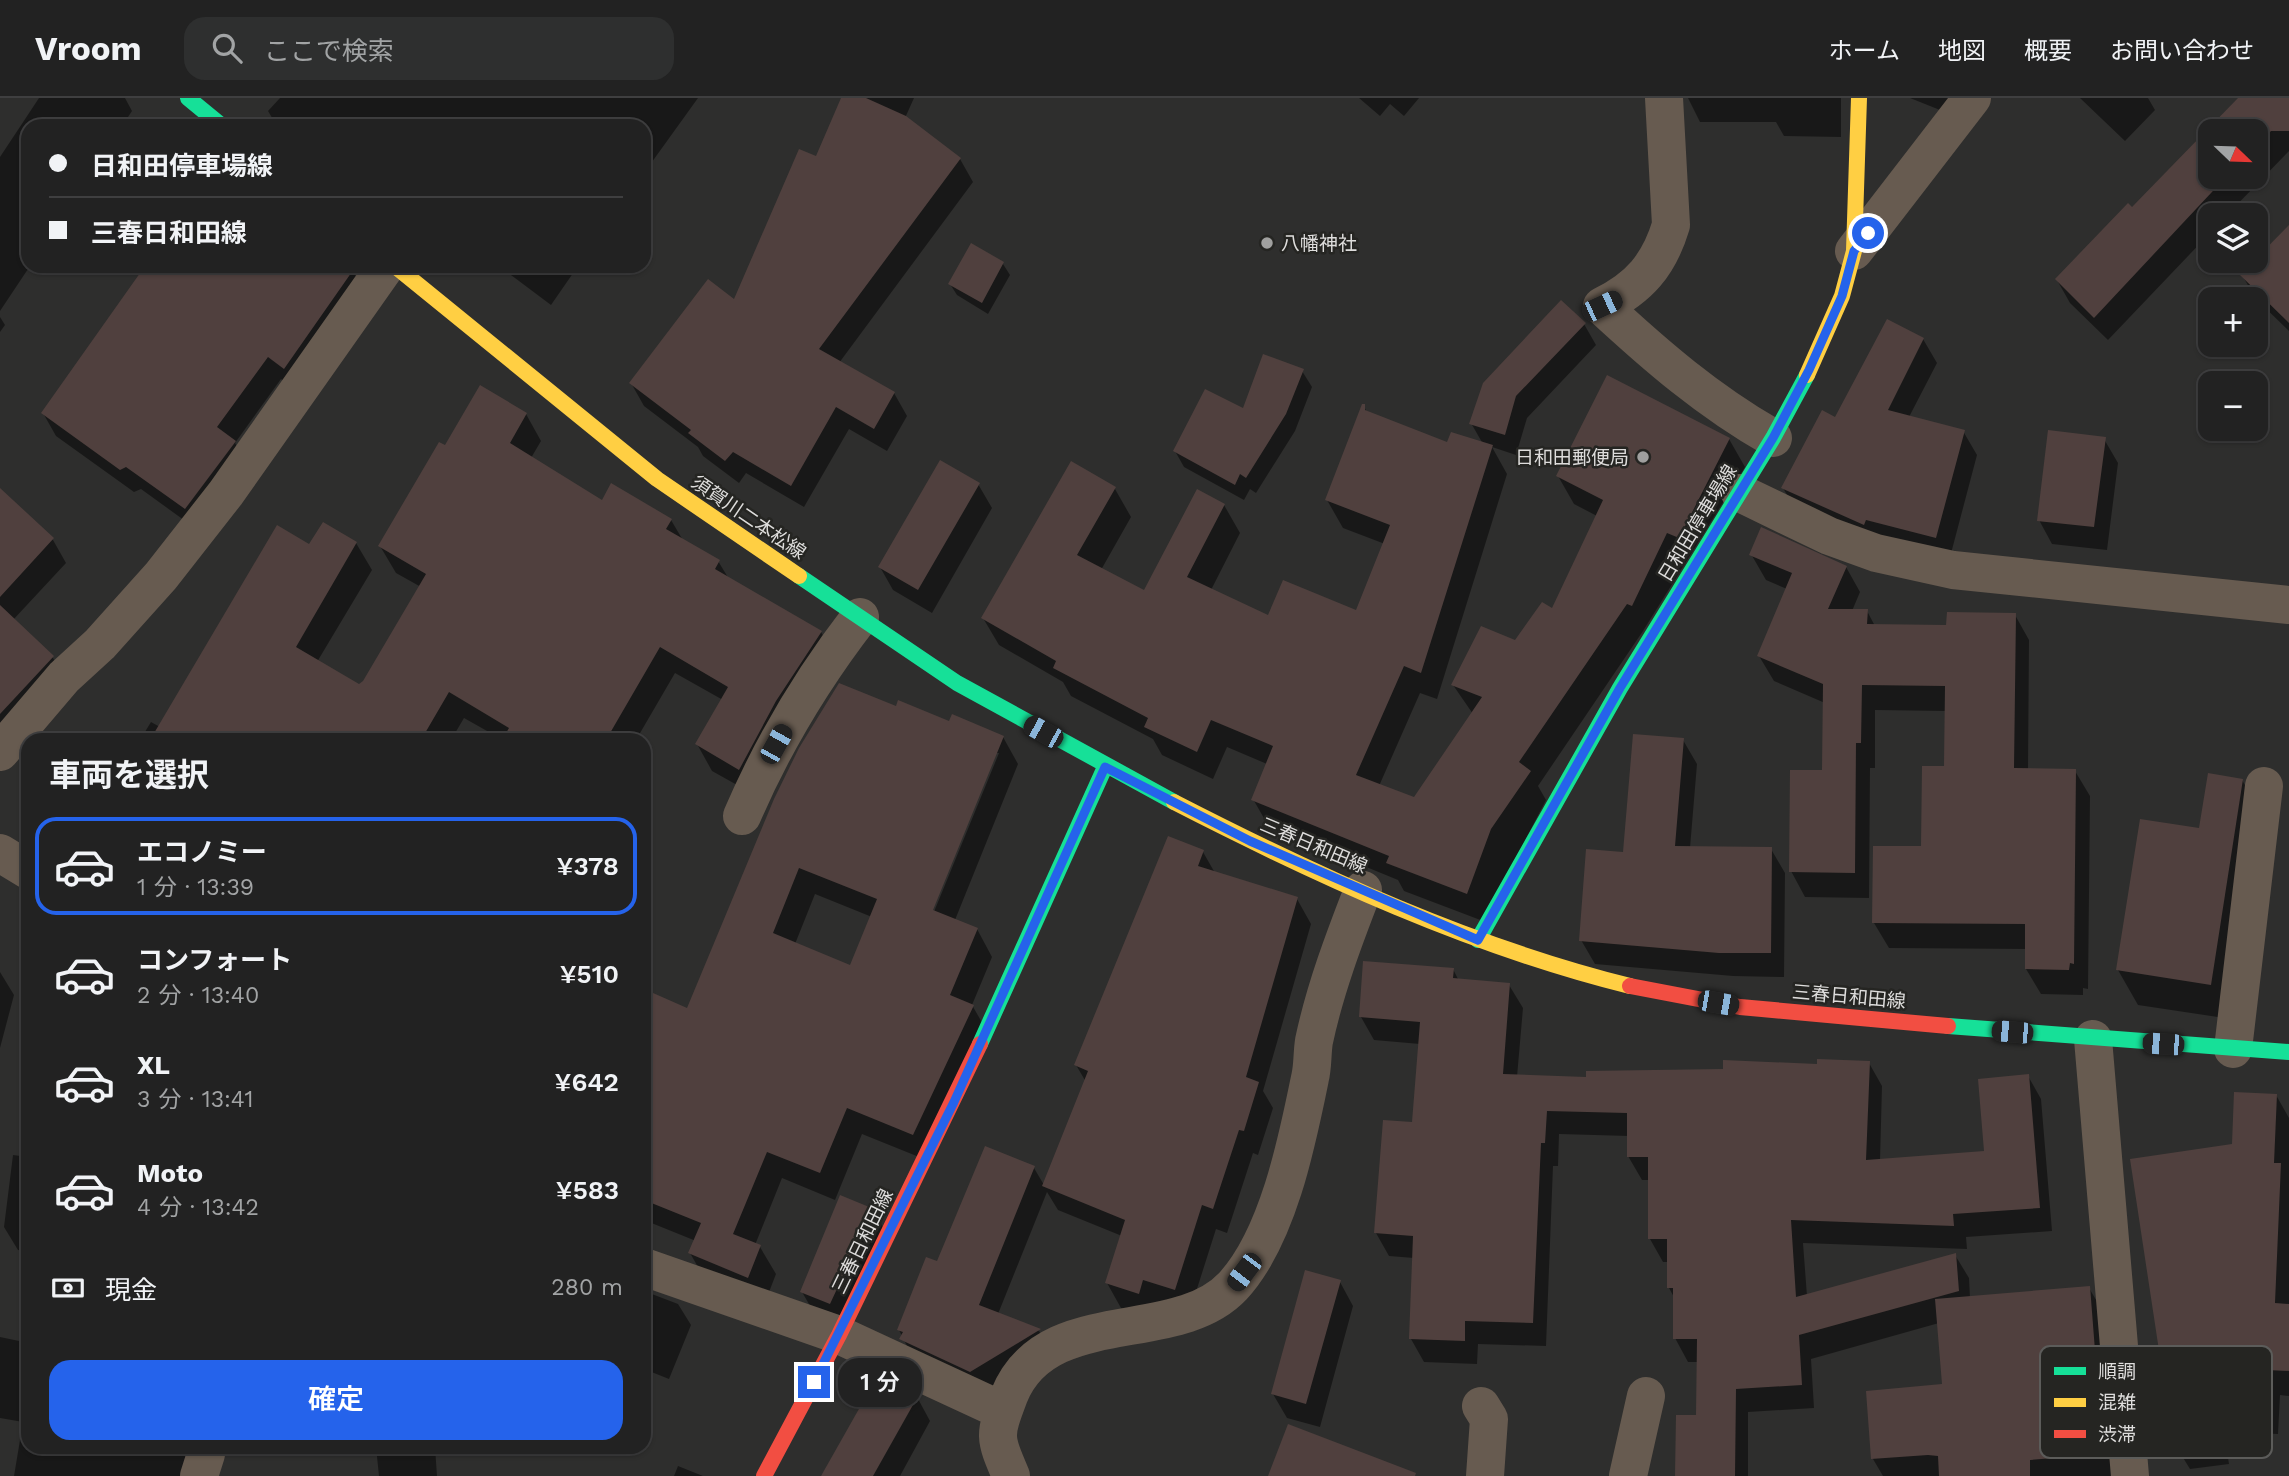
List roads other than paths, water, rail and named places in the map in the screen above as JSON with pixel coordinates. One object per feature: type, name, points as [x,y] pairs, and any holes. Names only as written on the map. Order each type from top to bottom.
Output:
[{"type":"main road","points":[[188,98],[214,119]]},
{"type":"main road","name":"日和田停車場線","points":[[1478,940],[1620,688],[1773,438],[1837,309],[1854,251],[1859,98]]},
{"type":"main road","name":"須賀川二本松線","points":[[404,273],[657,480],[957,683],[1105,767]]},
{"type":"main road","name":"三春日和田線","points":[[764,1476],[839,1335],[954,1102],[1105,767],[1250,841],[1478,940],[1561,969],[1630,986],[1740,1007],[2093,1039],[2289,1052]]},
{"type":"street","points":[[1664,98],[1670,186],[1668,234],[1654,264],[1629,293],[1602,306],[1671,370],[1724,410],[1773,438]]},
{"type":"street","points":[[1854,251],[1972,98]]},
{"type":"street","points":[[0,752],[64,677],[100,644],[161,576],[226,493],[381,273]]},
{"type":"street","points":[[1740,492],[1819,531],[1876,553],[1954,570],[2289,605]]},
{"type":"street","points":[[742,816],[765,763],[797,706],[860,617]]},
{"type":"street","points":[[2233,1049],[2264,786]]},
{"type":"street","points":[[0,853],[21,866]]},
{"type":"street","points":[[1011,1476],[998,1445],[996,1429],[1013,1385],[1029,1363],[1077,1338],[1117,1326],[1203,1310],[1225,1294],[1244,1272],[1265,1234],[1279,1198],[1311,1076],[1314,1043],[1340,949],[1363,890]]},
{"type":"street","points":[[2093,1039],[2119,1346]]},
{"type":"street","points":[[651,1269],[839,1335],[1003,1411]]},
{"type":"street","points":[[1628,1476],[1646,1396]]},
{"type":"street","points":[[1481,1406],[1489,1419],[1485,1476]]},
{"type":"street","points":[[2128,1458],[2130,1476]]},
{"type":"place","name":"八幡神社","points":[[1267,243]]},
{"type":"place","name":"日和田郵便局","points":[[1643,457]]}]
